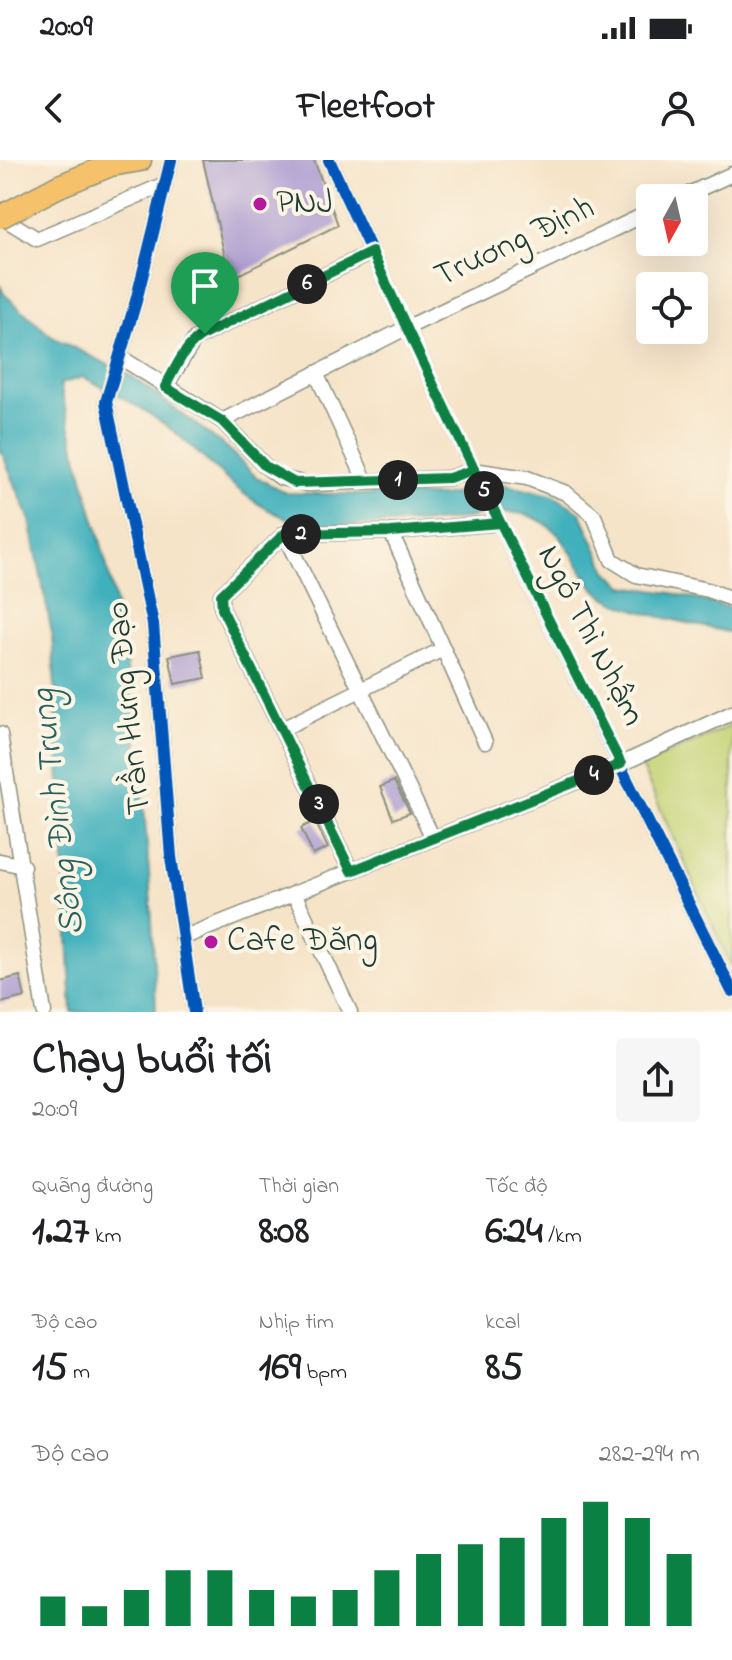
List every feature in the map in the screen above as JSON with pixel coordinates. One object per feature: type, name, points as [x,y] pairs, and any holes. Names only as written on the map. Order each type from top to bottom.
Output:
[{"type":"highway","points":[[0,216],[59,186],[111,165],[140,160]]},
{"type":"street","points":[[171,160],[120,357],[222,421],[265,466],[281,478],[307,484],[366,482],[449,478],[473,470],[527,478],[566,493],[594,516],[612,560],[636,575],[708,590],[732,599]]},
{"type":"street","points":[[329,160],[473,470]]},
{"type":"street","points":[[708,185],[732,174]]},
{"type":"street","points":[[0,216],[37,239],[165,184]]},
{"type":"street","name":"Trương Định","points":[[222,421],[406,328],[636,219]]},
{"type":"street","points":[[165,387],[195,339],[372,252]]},
{"type":"street","name":"Trần Hưng Đạo","points":[[120,357],[106,402],[153,624],[171,857],[194,1012]]},
{"type":"street","points":[[316,373],[366,482]]},
{"type":"street","name":"Ngô Thì Nhậm","points":[[473,470],[621,764],[624,780],[732,991]]},
{"type":"street","points":[[351,871],[222,609],[221,595],[284,534],[391,532],[500,523]]},
{"type":"street","points":[[391,532],[485,742]]},
{"type":"street","points":[[284,534],[433,838]]},
{"type":"street","points":[[282,729],[443,649]]},
{"type":"street","points":[[182,938],[621,764],[732,713]]},
{"type":"street","points":[[0,734],[44,1012]]},
{"type":"street","points":[[0,861],[23,866]]},
{"type":"street","points":[[294,893],[350,1012]]},
{"type":"green space","points":[[732,725],[732,968],[641,766]]},
{"type":"water","points":[[0,285],[4,294],[52,337],[133,377],[226,447],[256,477],[286,493],[442,496],[500,484],[552,495],[580,512],[607,571],[624,586],[672,593],[732,608],[732,633],[651,614],[609,599],[588,580],[556,532],[527,515],[500,513],[454,520],[373,524],[297,522],[247,496],[176,433],[131,402],[83,377],[60,384],[109,574],[132,704],[148,857],[156,1012],[72,1012],[52,633],[30,520],[0,448]]},
{"type":"building","points":[[203,160],[314,160],[338,225],[230,279]]},
{"type":"building","points":[[200,650],[206,678],[175,684],[169,656]]},
{"type":"building","points":[[394,781],[410,813],[393,819],[380,787]]},
{"type":"building","points":[[315,821],[328,848],[313,855],[301,828]]},
{"type":"building","points":[[20,976],[25,997],[0,1003],[0,981]]},
{"type":"cycle path","points":[[171,160],[136,301],[106,402],[153,624],[171,857],[194,1012]]},
{"type":"cycle path","points":[[329,160],[473,470],[732,991]]},
{"type":"place","name":"PNJ","points":[[260,204]]},
{"type":"place","name":"Cafe Đăng","points":[[211,942]]},
{"type":"route","points":[[205,334],[195,339],[183,354],[165,387],[222,421],[265,466],[281,478],[307,484],[449,478],[473,470],[500,523],[391,532],[284,534],[221,595],[222,609],[351,871],[621,764],[500,523],[473,470],[372,252],[205,334]]},
{"type":"water label","name":"Sông Đình Trung","points":[[59,812]]}]
